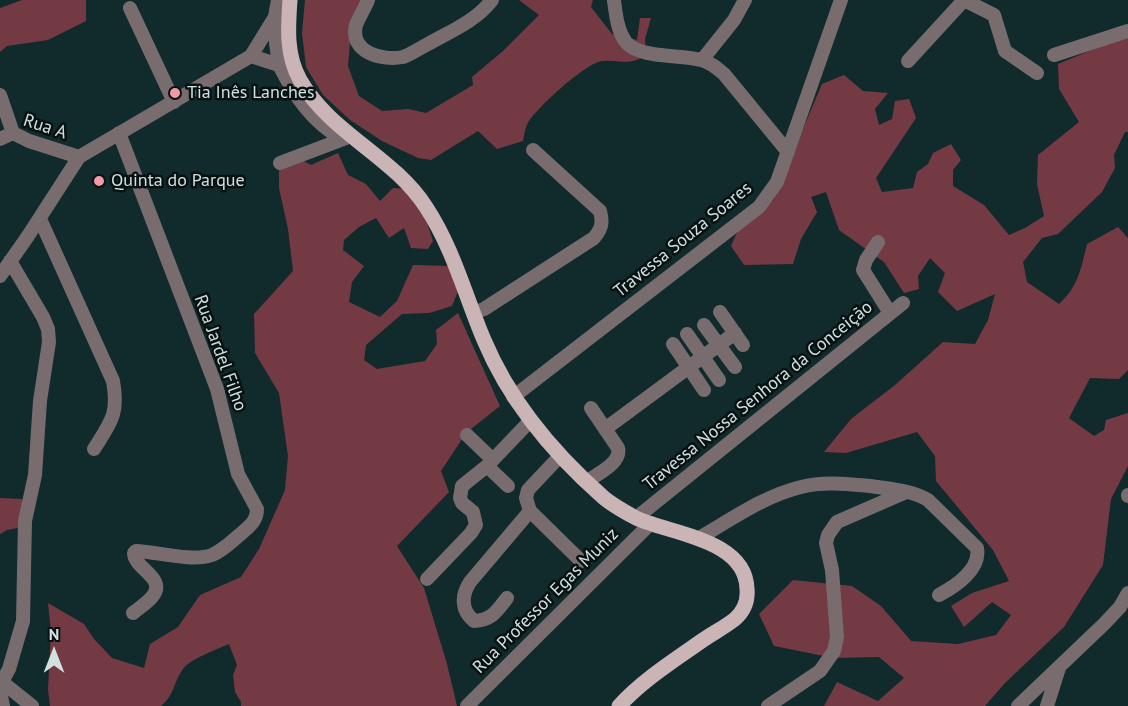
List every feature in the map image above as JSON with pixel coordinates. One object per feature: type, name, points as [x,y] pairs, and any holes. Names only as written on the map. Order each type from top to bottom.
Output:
[{"type":"main road","points":[[290,0],[288,34],[293,65],[308,93],[348,138],[401,176],[426,206],[451,252],[486,344],[513,397],[530,421],[560,456],[607,500],[636,518],[699,538],[716,546],[730,555],[744,572],[748,587],[746,603],[736,618],[665,665],[619,706]]},
{"type":"street","points":[[278,0],[275,17],[279,65],[303,107],[315,121],[348,138]]},
{"type":"street","points":[[368,0],[356,26],[356,37],[360,47],[372,55],[389,59],[406,56],[472,20],[492,0]]},
{"type":"street","points":[[702,60],[734,20],[745,0]]},
{"type":"street","name":"Travessa Souza Soares","points":[[513,397],[759,207],[777,182],[841,0]]},
{"type":"street","points":[[908,61],[964,0],[994,15],[1005,51],[1037,73]]},
{"type":"street","points":[[614,1],[617,20],[625,40],[633,48],[643,52],[702,60],[724,74],[788,152]]},
{"type":"street","points":[[129,8],[174,102]]},
{"type":"street","points":[[3,706],[2,682],[9,669],[23,621],[25,521],[35,475],[40,401],[49,342],[48,329],[43,317],[4,269],[40,219],[79,157],[251,56],[275,17]]},
{"type":"street","points":[[1054,55],[1128,31]]},
{"type":"street","points":[[251,56],[279,65]]},
{"type":"street","points":[[0,95],[6,136]]},
{"type":"street","name":"Rua Jardel Filho","points":[[119,133],[217,389],[236,466],[257,509],[252,524],[225,548],[214,554],[195,557],[136,551],[134,560],[154,579],[156,587],[152,597],[133,613]]},
{"type":"street","name":"Rua A","points":[[6,136],[79,157]]},
{"type":"street","points":[[280,163],[348,138]]},
{"type":"street","points":[[473,314],[594,238],[601,230],[600,210],[533,150]]},
{"type":"street","points":[[40,219],[113,381],[116,400],[112,419],[94,448]]},
{"type":"street","points":[[878,242],[866,260],[863,270],[890,313]]},
{"type":"street","name":"Travessa Nossa Senhora da Conceição","points":[[636,518],[903,303]]},
{"type":"street","points":[[720,312],[743,345]]},
{"type":"street","points":[[704,325],[735,368]]},
{"type":"street","points":[[605,429],[735,333]]},
{"type":"street","points":[[687,334],[719,380]]},
{"type":"street","points":[[674,344],[704,390]]},
{"type":"street","points":[[586,482],[618,457],[618,448],[591,408]]},
{"type":"street","points":[[427,579],[476,525],[473,512],[462,503],[460,493],[462,486],[490,463],[530,421]]},
{"type":"street","points":[[467,435],[508,486]]},
{"type":"street","points":[[560,456],[526,493],[530,510],[581,561]]},
{"type":"street","points":[[699,538],[761,502],[803,486],[856,485],[906,492],[928,500],[977,548],[976,562],[968,573],[953,587],[939,595]]},
{"type":"street","points":[[768,706],[820,670],[834,651],[837,637],[830,560],[826,543],[833,526],[837,522],[906,492]]},
{"type":"street","points":[[507,598],[492,618],[484,621],[474,621],[467,615],[463,602],[465,590],[470,582],[530,510]]},
{"type":"street","name":"Rua Professor Egas Muniz","points":[[467,706],[651,523]]},
{"type":"street","points":[[1023,701],[1120,607],[1128,593]]},
{"type":"street","points":[[1047,706],[1059,667]]},
{"type":"street","points":[[2,682],[32,706]]},
{"type":"street","points":[[1023,701],[1040,706]]},
{"type":"shaded area","points":[[22,0],[86,0],[86,21],[48,40],[7,46],[0,52],[0,8]]},
{"type":"shaded area","points":[[305,0],[366,0],[351,32],[348,66],[359,96],[382,111],[408,109],[426,113],[473,85],[472,77],[503,51],[539,15],[519,0],[593,0],[591,7],[612,34],[637,40],[640,18],[651,18],[645,39],[646,55],[629,62],[602,61],[585,69],[562,87],[533,116],[526,127],[523,141],[497,149],[478,131],[431,160],[418,158],[382,141],[350,120],[323,95],[306,67],[302,33]]},
{"type":"shaded area","points":[[1128,35],[1128,132],[1125,132],[1114,155],[1115,168],[1102,192],[1058,234],[1042,238],[1023,262],[1027,282],[1059,304],[1075,284],[1087,244],[1118,227],[1128,238],[1128,370],[1119,379],[1090,378],[1069,418],[1094,436],[1104,430],[1106,420],[1128,413],[1128,466],[1111,499],[1103,565],[1064,627],[1005,683],[985,706],[824,706],[837,682],[878,701],[904,678],[879,657],[834,658],[774,646],[759,614],[793,580],[852,586],[881,606],[911,641],[958,644],[996,635],[1011,615],[992,602],[964,627],[951,606],[972,593],[1009,581],[993,550],[936,481],[935,456],[917,432],[846,453],[824,452],[851,419],[895,385],[943,342],[975,344],[988,320],[995,294],[957,311],[938,292],[945,273],[930,258],[918,276],[919,289],[904,293],[884,262],[839,230],[826,192],[811,197],[817,212],[801,239],[793,264],[744,265],[731,246],[738,230],[773,200],[822,84],[844,75],[863,91],[888,93],[875,109],[879,125],[892,119],[895,101],[909,99],[916,118],[876,178],[882,192],[913,188],[917,172],[928,164],[933,153],[951,144],[961,160],[953,170],[953,186],[984,205],[1009,235],[1025,228],[1044,216],[1037,184],[1038,155],[1079,122],[1059,89],[1058,64]]},
{"type":"shaded area","points":[[338,153],[348,175],[366,184],[380,201],[393,188],[409,189],[423,210],[433,241],[428,249],[411,248],[404,228],[389,238],[376,218],[359,227],[344,240],[343,250],[364,266],[352,282],[349,302],[380,317],[397,301],[413,265],[450,266],[458,291],[452,306],[429,313],[402,314],[366,345],[364,360],[377,369],[425,361],[437,344],[436,330],[458,313],[500,406],[466,433],[441,471],[449,492],[397,546],[424,588],[457,706],[241,706],[235,692],[233,675],[237,665],[229,644],[187,665],[180,674],[169,698],[161,706],[50,706],[48,690],[51,631],[48,603],[84,624],[94,639],[112,658],[144,668],[150,644],[178,627],[200,595],[241,577],[259,549],[285,490],[288,456],[279,393],[255,353],[254,314],[293,271],[288,229],[279,188],[279,170],[300,159],[311,165]]},
{"type":"shaded area","points":[[0,498],[22,499],[23,527],[0,534]]},
{"type":"place","name":"Tia Inês Lanches","points":[[175,93]]},
{"type":"place","name":"Quinta do Parque","points":[[99,181]]}]
